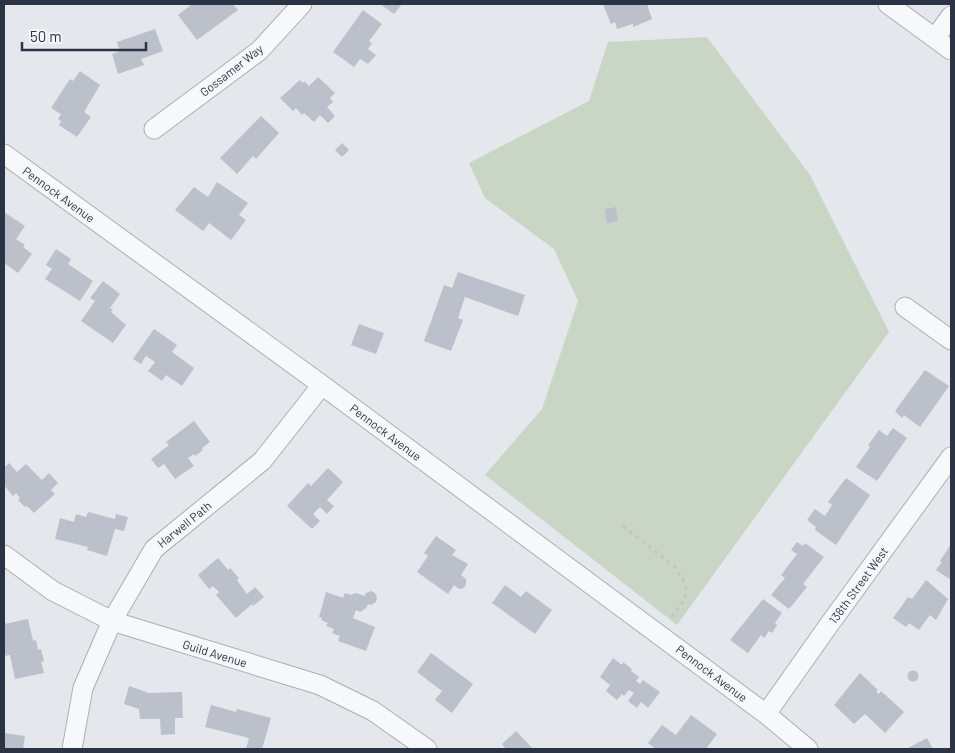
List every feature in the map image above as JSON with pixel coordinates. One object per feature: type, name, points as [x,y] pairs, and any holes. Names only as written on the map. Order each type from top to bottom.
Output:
[{"type":"street","name":"Gossamer Way","points":[[154,129],[259,51],[302,4]]},
{"type":"street","points":[[888,4],[951,50]]},
{"type":"street","points":[[935,38],[951,16]]},
{"type":"street","name":"Pennock Avenue","points":[[4,154],[322,385],[766,714],[808,749]]},
{"type":"street","points":[[905,307],[951,340]]},
{"type":"street","name":"Harwell Path","points":[[72,749],[83,688],[112,622],[154,549],[262,462],[322,385]]},
{"type":"street","name":"138th Street West","points":[[766,714],[951,457]]},
{"type":"street","name":"Guild Avenue","points":[[4,555],[53,591],[112,622],[320,684],[373,711],[427,749]]},
{"type":"path","points":[[623,526],[675,567],[686,585],[685,599],[670,620]]},
{"type":"green space","points":[[707,37],[810,175],[889,332],[677,625],[485,475],[542,409],[578,301],[554,249],[485,198],[469,163],[589,101],[608,42]]},
{"type":"building","points":[[192,4],[233,4],[238,10],[197,40],[178,15]]},
{"type":"building","points":[[380,4],[402,4],[394,14]]},
{"type":"building","points":[[603,4],[647,4],[652,19],[633,27],[633,24],[617,29],[615,22],[611,24]]},
{"type":"building","points":[[363,10],[382,24],[369,41],[372,43],[368,49],[376,55],[368,64],[360,59],[354,67],[333,52]]},
{"type":"building","points":[[155,29],[163,51],[141,59],[144,65],[118,74],[112,54],[120,51],[117,42]]},
{"type":"building","points":[[80,71],[100,85],[84,112],[91,117],[77,137],[59,125],[61,121],[58,119],[61,114],[51,108],[70,79],[73,81]]},
{"type":"building","points":[[318,77],[335,93],[330,98],[333,102],[327,107],[335,116],[328,123],[320,115],[314,122],[304,113],[302,115],[296,108],[293,111],[280,98],[300,80],[309,86]]},
{"type":"building","points":[[261,116],[279,133],[256,159],[253,156],[237,174],[220,158]]},
{"type":"building","points":[[342,143],[349,150],[342,157],[335,150]]},
{"type":"building","points":[[217,182],[248,203],[239,215],[246,220],[231,240],[209,223],[203,231],[175,210],[194,187],[208,197]]},
{"type":"building","points":[[616,207],[618,221],[607,223],[605,209]]},
{"type":"building","points":[[4,212],[25,226],[16,239],[25,245],[23,247],[32,254],[18,273],[4,263]]},
{"type":"building","points":[[56,249],[71,259],[68,264],[93,281],[80,301],[45,279],[52,269],[46,265]]},
{"type":"building","points":[[458,272],[525,295],[518,316],[465,297],[458,318],[463,320],[451,351],[424,341],[444,285],[452,288]]},
{"type":"building","points":[[103,281],[120,294],[110,308],[113,310],[111,312],[126,325],[113,343],[81,321],[95,301],[90,298]]},
{"type":"building","points":[[359,324],[384,333],[376,354],[351,345]]},
{"type":"building","points":[[154,329],[177,345],[172,352],[194,368],[182,386],[166,375],[162,381],[148,371],[155,362],[146,356],[141,364],[133,359]]},
{"type":"building","points":[[925,370],[949,386],[920,427],[904,415],[902,418],[895,411]]},
{"type":"building","points":[[194,421],[210,442],[195,456],[194,454],[188,458],[194,466],[175,479],[164,464],[158,468],[151,459],[169,445],[166,442]]},
{"type":"building","points":[[893,428],[907,438],[877,481],[856,467],[879,430],[887,436]]},
{"type":"building","points":[[9,463],[17,472],[26,464],[42,480],[49,473],[58,483],[51,490],[55,494],[34,513],[18,500],[20,498],[16,493],[13,496],[4,485],[4,468]]},
{"type":"building","points":[[328,468],[343,482],[327,500],[334,506],[327,514],[320,507],[313,514],[320,521],[312,529],[287,506],[308,483],[311,486]]},
{"type":"building","points":[[846,478],[870,495],[836,545],[815,530],[816,527],[807,520],[815,509],[825,516],[832,505],[828,502]]},
{"type":"building","points":[[88,512],[115,519],[116,514],[128,517],[124,531],[115,529],[107,556],[87,550],[88,547],[55,539],[60,518],[74,522],[76,514],[86,517]]},
{"type":"building","points":[[436,536],[456,550],[452,555],[468,564],[461,575],[466,579],[464,588],[459,589],[454,585],[448,594],[417,572],[428,556],[424,553]]},
{"type":"building","points":[[797,542],[803,546],[805,543],[824,557],[803,584],[807,587],[789,609],[771,595],[785,578],[781,575],[797,554],[791,550]]},
{"type":"building","points":[[951,544],[951,580],[936,570]]},
{"type":"building","points":[[218,558],[228,570],[230,568],[239,578],[237,580],[247,594],[255,587],[264,597],[253,606],[252,604],[236,618],[216,595],[219,592],[213,586],[209,589],[198,575]]},
{"type":"building","points":[[926,580],[948,599],[936,620],[930,615],[919,630],[909,623],[906,627],[893,618],[908,597],[912,599]]},
{"type":"building","points":[[505,585],[521,597],[526,591],[552,610],[535,634],[492,603]]},
{"type":"building","points":[[371,591],[377,597],[376,602],[371,605],[368,604],[360,612],[356,610],[353,618],[375,627],[366,651],[338,641],[340,636],[332,633],[334,629],[326,626],[328,623],[319,617],[326,592],[343,598],[345,593],[351,595],[356,593],[365,596],[366,593]]},
{"type":"building","points":[[763,599],[782,613],[775,623],[777,625],[772,633],[769,631],[764,638],[761,635],[748,653],[730,640]]},
{"type":"building","points":[[28,619],[33,641],[36,640],[38,650],[41,649],[44,661],[41,662],[44,673],[15,679],[10,655],[4,656],[4,624]]},
{"type":"building","points":[[431,653],[473,684],[452,713],[435,700],[442,691],[417,672]]},
{"type":"building","points":[[613,658],[622,665],[623,662],[632,669],[631,671],[639,677],[636,681],[640,684],[643,680],[660,692],[648,708],[641,702],[637,708],[628,701],[634,693],[629,690],[617,700],[606,691],[610,685],[600,677]]},
{"type":"building","points":[[913,670],[919,676],[913,682],[907,676]]},
{"type":"building","points":[[860,673],[878,690],[876,692],[879,694],[881,691],[904,712],[885,733],[865,714],[854,724],[834,705]]},
{"type":"building","points":[[129,686],[149,693],[182,692],[183,718],[175,718],[175,734],[161,735],[160,719],[140,719],[139,709],[124,704]]},
{"type":"building","points":[[211,705],[236,712],[237,709],[271,718],[262,749],[246,749],[249,738],[205,727]]},
{"type":"building","points":[[691,715],[717,734],[706,749],[656,749],[648,743],[662,725],[676,735]]},
{"type":"building","points":[[516,731],[533,749],[506,749],[502,744]]},
{"type":"building","points":[[4,733],[25,736],[23,749],[4,749]]},
{"type":"building","points":[[927,738],[933,749],[906,749]]}]
